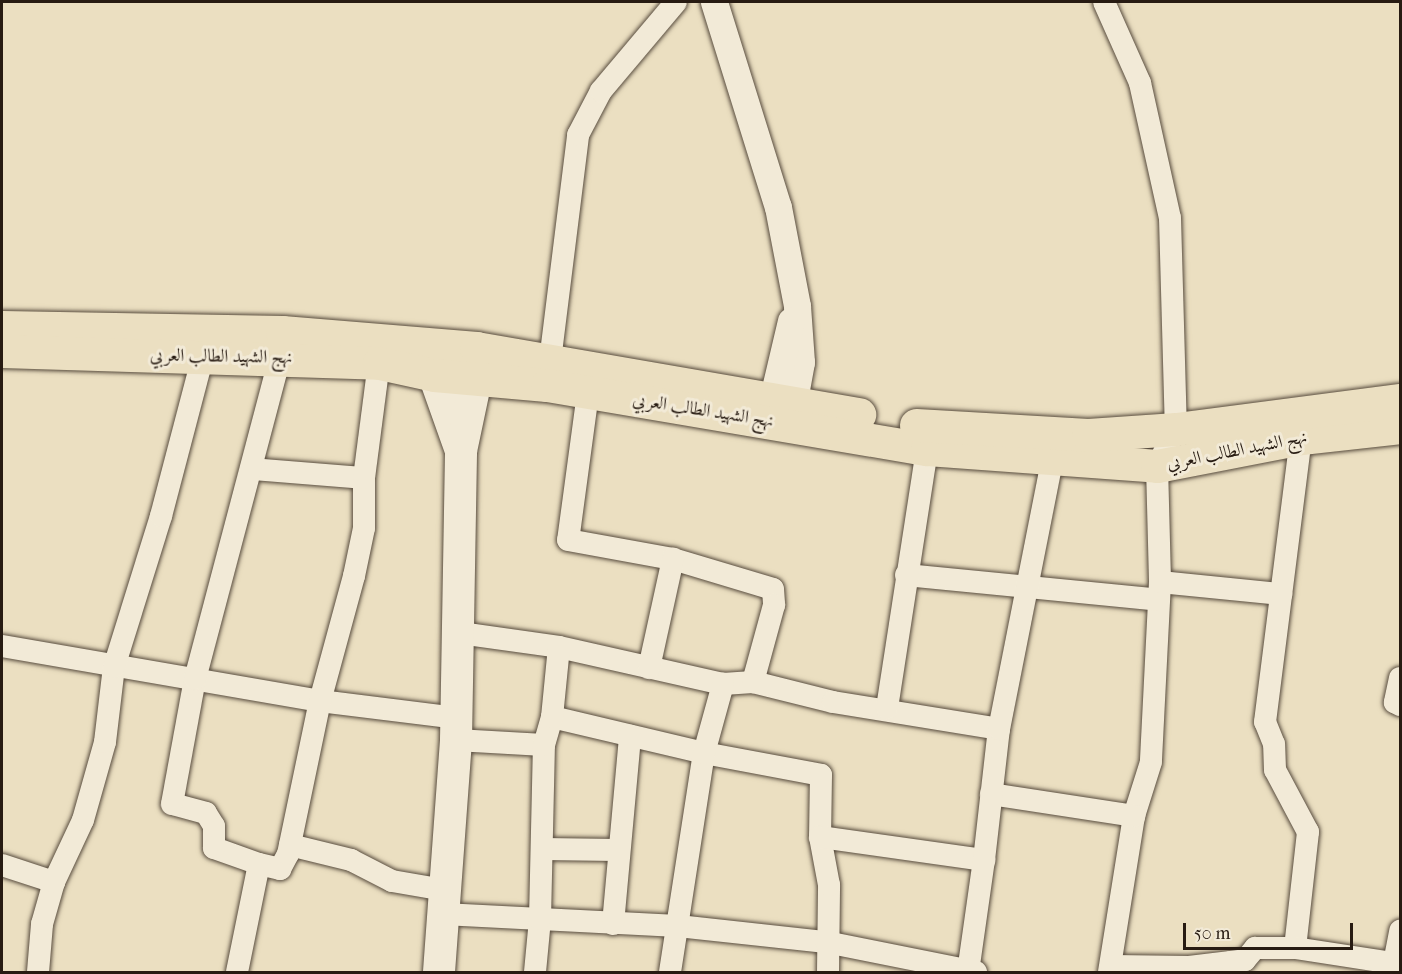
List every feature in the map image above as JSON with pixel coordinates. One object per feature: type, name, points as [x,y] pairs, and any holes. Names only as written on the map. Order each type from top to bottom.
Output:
[{"type":"main road","name":"نهج الشهيد الطالب العربي","points":[[2,327],[282,332],[435,362],[476,380],[546,384],[588,393],[925,427],[1088,435],[1176,429],[1401,400]]},
{"type":"main road","name":"نهج الشهيد الطالب العربي","points":[[2,351],[280,358],[379,363],[435,362],[476,348],[550,361],[780,411],[927,449],[1157,466],[1301,438],[1401,428]]},
{"type":"main road","points":[[439,972],[456,729],[460,633],[461,451],[476,380],[476,348]]},
{"type":"main road","points":[[435,362],[461,451]]},
{"type":"street","points":[[550,361],[578,135],[601,91],[676,2]]},
{"type":"street","points":[[714,2],[778,207],[796,306],[801,362],[780,411]]},
{"type":"street","points":[[1104,2],[1140,83],[1170,218],[1176,429],[1157,466],[1160,591],[1151,762],[1134,816],[1111,969],[1244,966],[1255,948],[1295,948],[1384,965],[1401,931]]},
{"type":"street","points":[[38,972],[42,924],[54,882],[87,808],[105,742],[114,667],[161,516],[203,356]]},
{"type":"street","points":[[280,358],[195,679],[172,804],[206,813],[214,826],[214,849],[280,869],[290,845],[320,700],[364,528],[364,478],[379,363]]},
{"type":"street","points":[[588,393],[568,540],[673,559],[772,589],[774,605],[753,682]]},
{"type":"street","points":[[1295,948],[1308,832],[1275,770],[1274,744],[1265,722],[1301,438]]},
{"type":"street","points":[[887,708],[927,449]]},
{"type":"street","points":[[290,845],[351,860],[392,881],[444,902],[540,920],[678,926],[826,942],[971,971],[999,729],[1024,589],[1053,457]]},
{"type":"street","points":[[252,469],[364,478]]},
{"type":"street","points":[[649,668],[673,559]]},
{"type":"street","points":[[906,575],[1024,589],[1281,594]]},
{"type":"street","points":[[460,633],[559,647],[723,684],[753,682],[833,702],[887,708],[999,729]]},
{"type":"street","points":[[2,646],[114,667],[320,700],[544,745]]},
{"type":"street","points":[[535,972],[543,849],[544,745],[552,717],[559,647]]},
{"type":"street","points":[[1401,678],[1395,702],[1401,705]]},
{"type":"street","points":[[670,972],[704,753],[723,684]]},
{"type":"street","points":[[552,717],[704,753],[821,775],[820,837],[829,885],[826,942],[828,972]]},
{"type":"street","points":[[614,924],[617,850],[630,736]]},
{"type":"street","points":[[990,794],[1134,816]]},
{"type":"street","points":[[820,837],[984,860]]},
{"type":"street","points":[[543,849],[617,850]]},
{"type":"street","points":[[237,972],[259,864]]},
{"type":"street","points":[[2,865],[54,882]]}]
